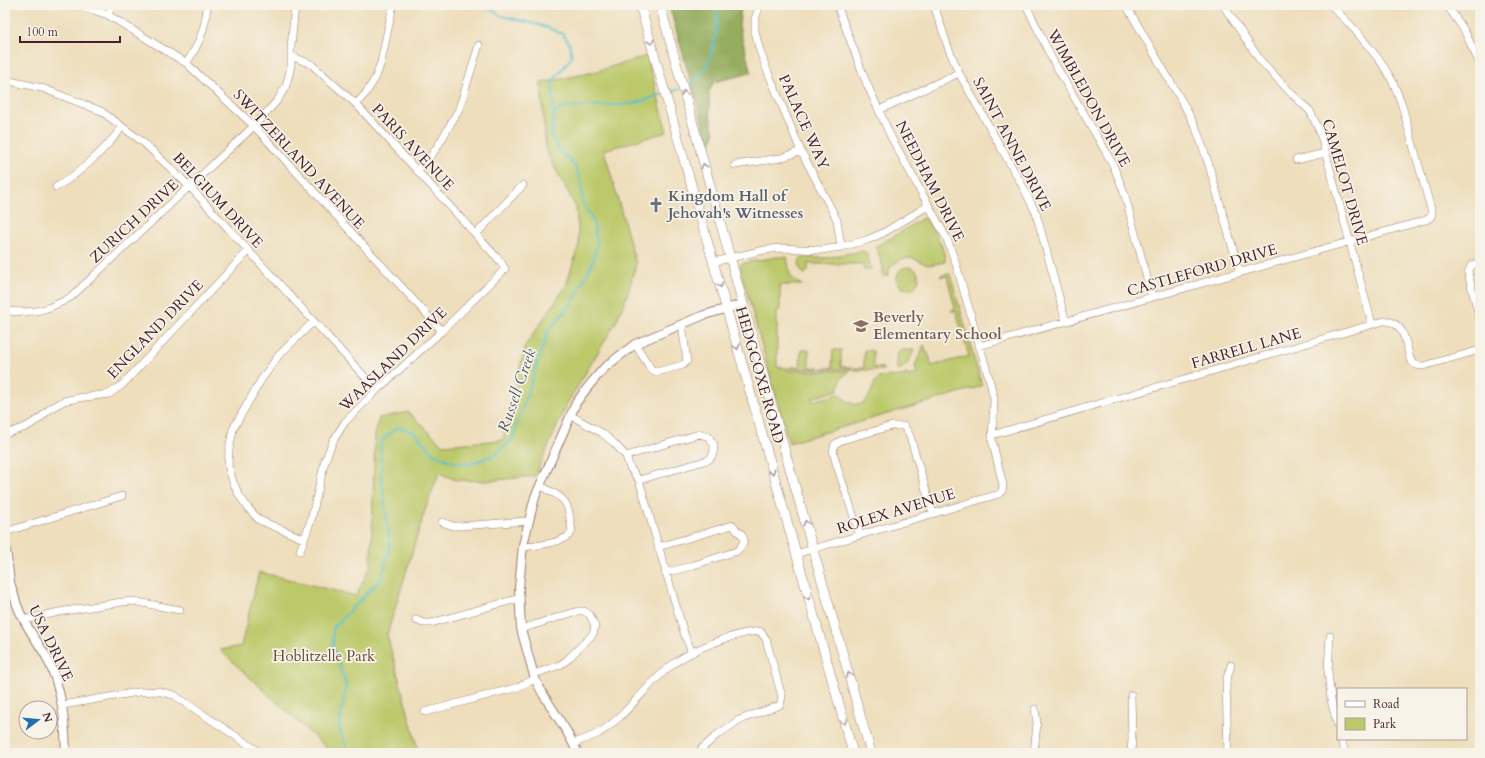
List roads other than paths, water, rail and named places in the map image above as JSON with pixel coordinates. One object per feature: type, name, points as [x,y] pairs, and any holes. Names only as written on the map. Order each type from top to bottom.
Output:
[{"type":"main road","name":"HEDGCOXE ROAD","points":[[640,5],[853,753]]},
{"type":"main road","name":"HEDGCOXE ROAD","points":[[660,5],[743,304],[872,753]]},
{"type":"street","name":"SWITZERLAND AVENUE","points":[[78,5],[108,15],[186,63],[254,126],[442,331]]},
{"type":"street","points":[[108,15],[112,5]]},
{"type":"street","points":[[186,63],[197,47],[203,30],[207,5]]},
{"type":"street","name":"ZURICH DRIVE","points":[[5,311],[30,313],[56,305],[70,297],[190,188],[254,126],[277,100],[286,86],[292,66],[291,47],[295,5]]},
{"type":"street","points":[[356,104],[366,93],[376,77],[381,62],[394,5]]},
{"type":"street","name":"PALACE WAY","points":[[760,5],[755,20],[755,31],[759,48],[801,151],[837,220],[841,247]]},
{"type":"street","name":"NEEDHAM DRIVE","points":[[838,5],[863,75],[891,137],[947,239],[956,264],[994,399],[992,440],[1002,491]]},
{"type":"street","name":"SAINT ANNE DRIVE","points":[[934,5],[948,47],[959,73],[1022,185],[1036,213],[1066,322]]},
{"type":"street","name":"WIMBLEDON DRIVE","points":[[1026,5],[1052,59],[1102,145],[1124,192],[1152,297]]},
{"type":"street","points":[[1126,5],[1196,128],[1208,162],[1240,273]]},
{"type":"street","name":"CAMELOT DRIVE","points":[[1223,5],[1260,60],[1310,111],[1320,132],[1324,153],[1372,324]]},
{"type":"street","name":"CASTLEFORD DRIVE","points":[[979,346],[1428,220],[1432,213],[1401,102],[1393,82],[1381,62],[1356,31],[1331,5]]},
{"type":"street","points":[[1447,5],[1464,30],[1480,64]]},
{"type":"street","points":[[416,170],[424,165],[438,146],[458,109],[478,45]]},
{"type":"street","name":"PARIS AVENUE","points":[[291,56],[311,64],[356,104],[476,234],[501,262],[505,269]]},
{"type":"street","points":[[879,110],[959,73]]},
{"type":"street","name":"BELGIUM DRIVE","points":[[5,80],[42,88],[101,111],[144,142],[190,188],[377,390]]},
{"type":"street","points":[[56,187],[68,181],[112,141],[122,127]]},
{"type":"street","points":[[735,165],[781,158],[801,151]]},
{"type":"street","points":[[1296,160],[1324,153]]},
{"type":"street","points":[[476,234],[523,186]]},
{"type":"street","points":[[713,262],[764,250],[780,248],[821,250],[841,247],[867,240],[883,233],[928,206]]},
{"type":"street","name":"ENGLAND DRIVE","points":[[5,434],[26,427],[39,419],[51,408],[64,402],[78,398],[110,394],[122,385],[248,251]]},
{"type":"street","points":[[1480,262],[1471,266],[1468,273],[1480,320]]},
{"type":"street","name":"WAASLAND DRIVE","points":[[300,551],[311,520],[325,461],[333,441],[345,422],[377,390],[442,331],[505,269]]},
{"type":"street","points":[[578,753],[534,677],[521,629],[520,598],[523,547],[528,521],[535,497],[576,403],[598,375],[616,358],[635,344],[682,324],[743,304]]},
{"type":"street","name":"FARRELL LANE","points":[[992,435],[1390,320],[1399,325],[1402,330],[1410,359],[1415,365],[1418,366],[1423,366],[1480,350]]},
{"type":"street","points":[[304,539],[259,520],[239,495],[228,466],[228,458],[232,429],[261,380],[279,355],[313,322]]},
{"type":"street","points":[[635,344],[651,369],[657,372],[683,365],[687,361],[687,353],[682,324]]},
{"type":"street","points":[[570,415],[602,433],[614,443],[626,456],[630,468],[639,480],[665,573],[684,634],[692,653]]},
{"type":"street","points":[[860,535],[832,451],[835,444],[842,440],[892,426],[904,426],[910,436],[933,514]]},
{"type":"street","points":[[626,456],[699,434],[709,436],[714,444],[714,450],[711,458],[708,460],[639,480]]},
{"type":"street","points":[[523,547],[536,546],[567,538],[572,531],[568,509],[564,500],[541,486]]},
{"type":"street","name":"ROLEX AVENUE","points":[[796,554],[999,494],[1002,491]]},
{"type":"street","points":[[5,532],[122,496]]},
{"type":"street","points":[[442,522],[453,526],[460,526],[528,521]]},
{"type":"street","points":[[658,547],[733,525],[738,532],[741,533],[744,540],[737,551],[665,573]]},
{"type":"street","name":"USA DRIVE","points":[[5,546],[10,581],[18,606],[24,620],[55,676],[63,705],[66,753]]},
{"type":"street","points":[[416,620],[423,623],[431,623],[520,598]]},
{"type":"street","points":[[24,620],[59,612],[122,602],[132,602],[180,610]]},
{"type":"street","points":[[425,712],[518,687],[567,660],[593,634],[595,626],[590,615],[584,611],[578,611],[521,629]]},
{"type":"street","points":[[574,744],[598,733],[614,721],[669,667],[692,653],[704,647],[736,636],[749,632],[760,631],[766,639],[782,697],[780,705],[739,720],[717,735],[697,753]]},
{"type":"street","points":[[1330,636],[1328,671],[1331,700],[1337,723]]},
{"type":"street","points":[[1228,753],[1226,682],[1231,665]]},
{"type":"street","points":[[63,705],[138,692],[157,691],[168,693],[180,698],[262,753]]},
{"type":"street","points":[[1131,695],[1131,753]]},
{"type":"street","points":[[1034,753],[1037,723],[1035,709]]},
{"type":"street","points":[[1341,740],[1345,753]]},
{"type":"waterway","name":"Russell Creek","points":[[349,753],[339,728],[346,685],[333,646],[333,628],[381,579],[390,547],[381,473],[381,441],[398,427],[414,432],[434,454],[454,462],[470,464],[494,455],[512,440],[548,331],[573,302],[592,264],[597,245],[593,220],[583,203],[581,182],[575,166],[559,150],[551,136],[554,113],[552,82],[572,57],[569,43],[563,34],[543,26],[502,16],[488,8],[487,5]]},
{"type":"waterway","name":"Russell Creek","points":[[686,87],[692,85],[708,64],[716,36],[718,5]]},
{"type":"waterway","name":"Russell Creek","points":[[667,93],[680,89]]},
{"type":"waterway","name":"Russell Creek","points":[[554,113],[566,107],[633,104],[663,94]]},
{"type":"place","name":"Kingdom Hall of Jehovah's Witnesses","points":[[656,205]]},
{"type":"place","name":"Beverly Elementary School","points":[[861,326]]},
{"type":"park label","name":"Hoblitzelle Park","points":[[324,656]]}]
